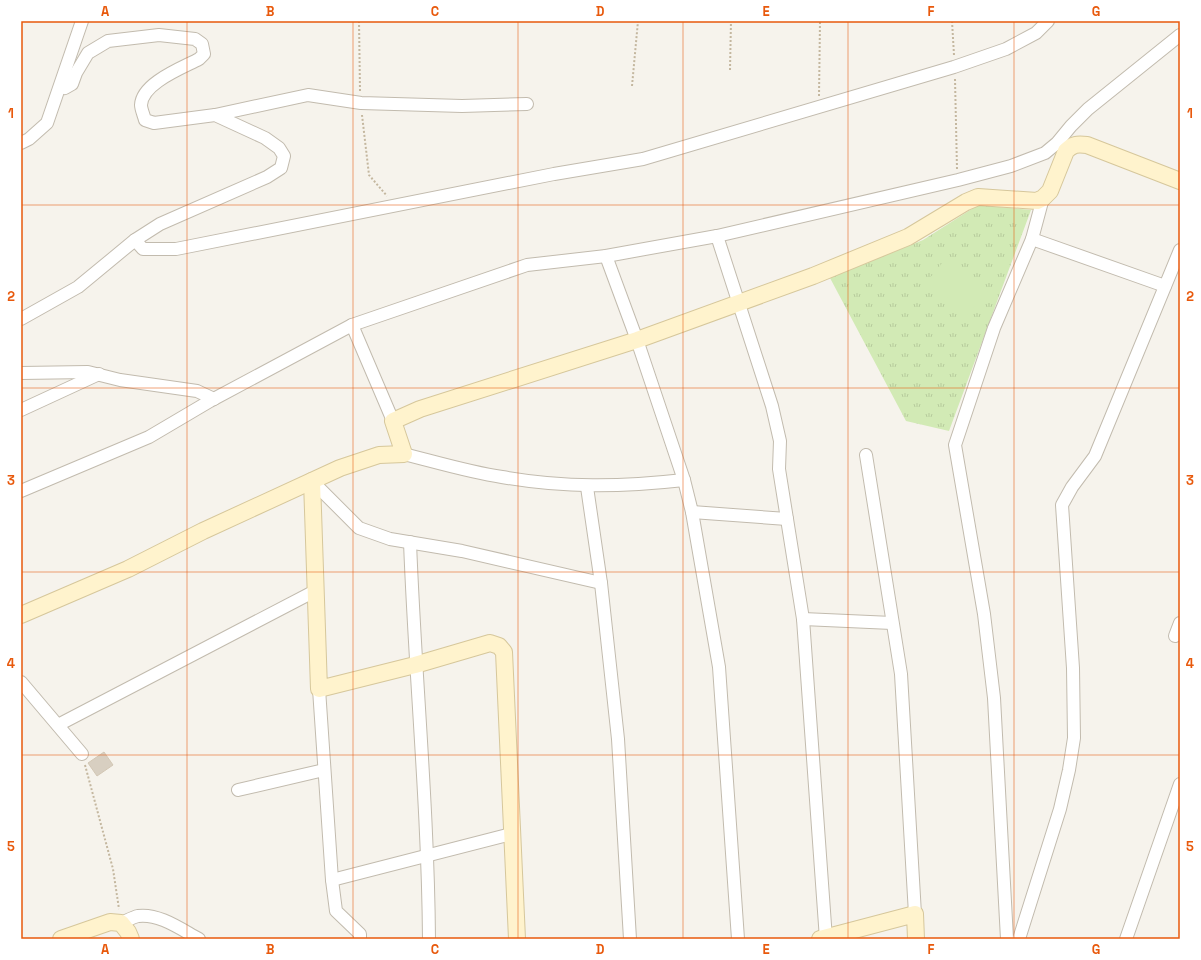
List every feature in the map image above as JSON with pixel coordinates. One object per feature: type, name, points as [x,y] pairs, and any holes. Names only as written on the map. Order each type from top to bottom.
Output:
[{"type":"street","points":[[21,143],[47,122],[82,21]]},
{"type":"street","points":[[135,240],[144,250],[176,249],[554,174],[643,159],[954,67],[1006,48],[1036,32],[1048,21]]},
{"type":"street","points":[[61,84],[65,88],[72,84],[76,73],[88,54],[108,41],[159,35],[195,39],[202,44],[204,54],[199,59],[158,81],[147,91],[141,105],[145,120],[154,123],[215,115],[308,95],[361,103],[462,106],[527,104]]},
{"type":"street","points":[[1007,939],[994,698],[984,614],[956,444],[994,328],[1032,239],[1043,198],[1050,190],[1062,147],[1071,126],[1088,109],[1180,35]]},
{"type":"street","points":[[21,319],[78,287],[135,240],[160,224],[267,177],[281,168],[284,156],[279,148],[265,138],[215,115]]},
{"type":"street","points":[[21,491],[149,437],[214,399],[352,325],[527,265],[606,256],[718,236],[958,180],[1011,166],[1062,147],[1077,144],[1087,145],[1180,180]]},
{"type":"street","points":[[393,421],[420,409],[637,340],[813,276],[908,238],[966,202],[978,197],[1029,201],[1043,198]]},
{"type":"street","points":[[718,236],[772,406],[780,441],[779,469],[803,619],[824,938],[915,914]]},
{"type":"street","points":[[1032,239],[1165,286]]},
{"type":"street","points":[[1019,939],[1060,809],[1070,770],[1074,738],[1074,668],[1062,505],[1072,487],[1095,456],[1180,250]]},
{"type":"street","points":[[606,256],[637,340],[684,480],[692,512],[719,667],[738,939]]},
{"type":"street","points":[[352,325],[393,421],[404,454]]},
{"type":"street","points":[[21,373],[88,372],[120,380],[197,391],[214,399]]},
{"type":"street","points":[[21,410],[99,374]]},
{"type":"street","points":[[21,615],[128,569],[203,531],[340,468],[379,455],[404,454],[502,477],[587,487],[635,486],[684,480]]},
{"type":"street","points":[[866,455],[901,674],[916,939]]},
{"type":"street","points":[[312,481],[359,528],[390,539],[462,551],[602,583]]},
{"type":"street","points":[[312,481],[319,689],[332,880],[336,911],[360,934],[360,939]]},
{"type":"street","points":[[587,487],[602,583],[618,739],[630,939]]},
{"type":"street","points":[[692,512],[787,519]]},
{"type":"street","points":[[410,542],[415,665],[428,855],[429,939]]},
{"type":"street","points":[[58,725],[316,591]]},
{"type":"street","points":[[803,619],[892,623]]},
{"type":"street","points":[[1175,636],[1180,623]]},
{"type":"street","points":[[319,689],[415,665],[490,643],[499,646],[504,652],[511,834],[517,939]]},
{"type":"street","points":[[21,682],[82,754]]},
{"type":"street","points":[[238,790],[324,770]]},
{"type":"street","points":[[1126,939],[1180,784]]},
{"type":"street","points":[[332,880],[511,834]]},
{"type":"street","points":[[61,939],[110,922],[121,923],[138,916],[161,919],[199,939]]},
{"type":"street","points":[[121,923],[131,939]]},
{"type":"path","points":[[359,21],[358,78],[369,175],[395,206]]},
{"type":"path","points":[[632,86],[638,21]]},
{"type":"path","points":[[730,70],[731,21]]},
{"type":"path","points":[[819,107],[820,21]]},
{"type":"path","points":[[952,21],[958,180]]},
{"type":"path","points":[[82,754],[113,869],[121,923]]},
{"type":"green space","points":[[978,205],[1031,210],[949,431],[906,421],[830,278],[923,240]]},
{"type":"green space","points":[[948,256],[988,291],[967,315],[928,280]]},
{"type":"building","points":[[104,752],[113,765],[97,776],[88,763]]}]
